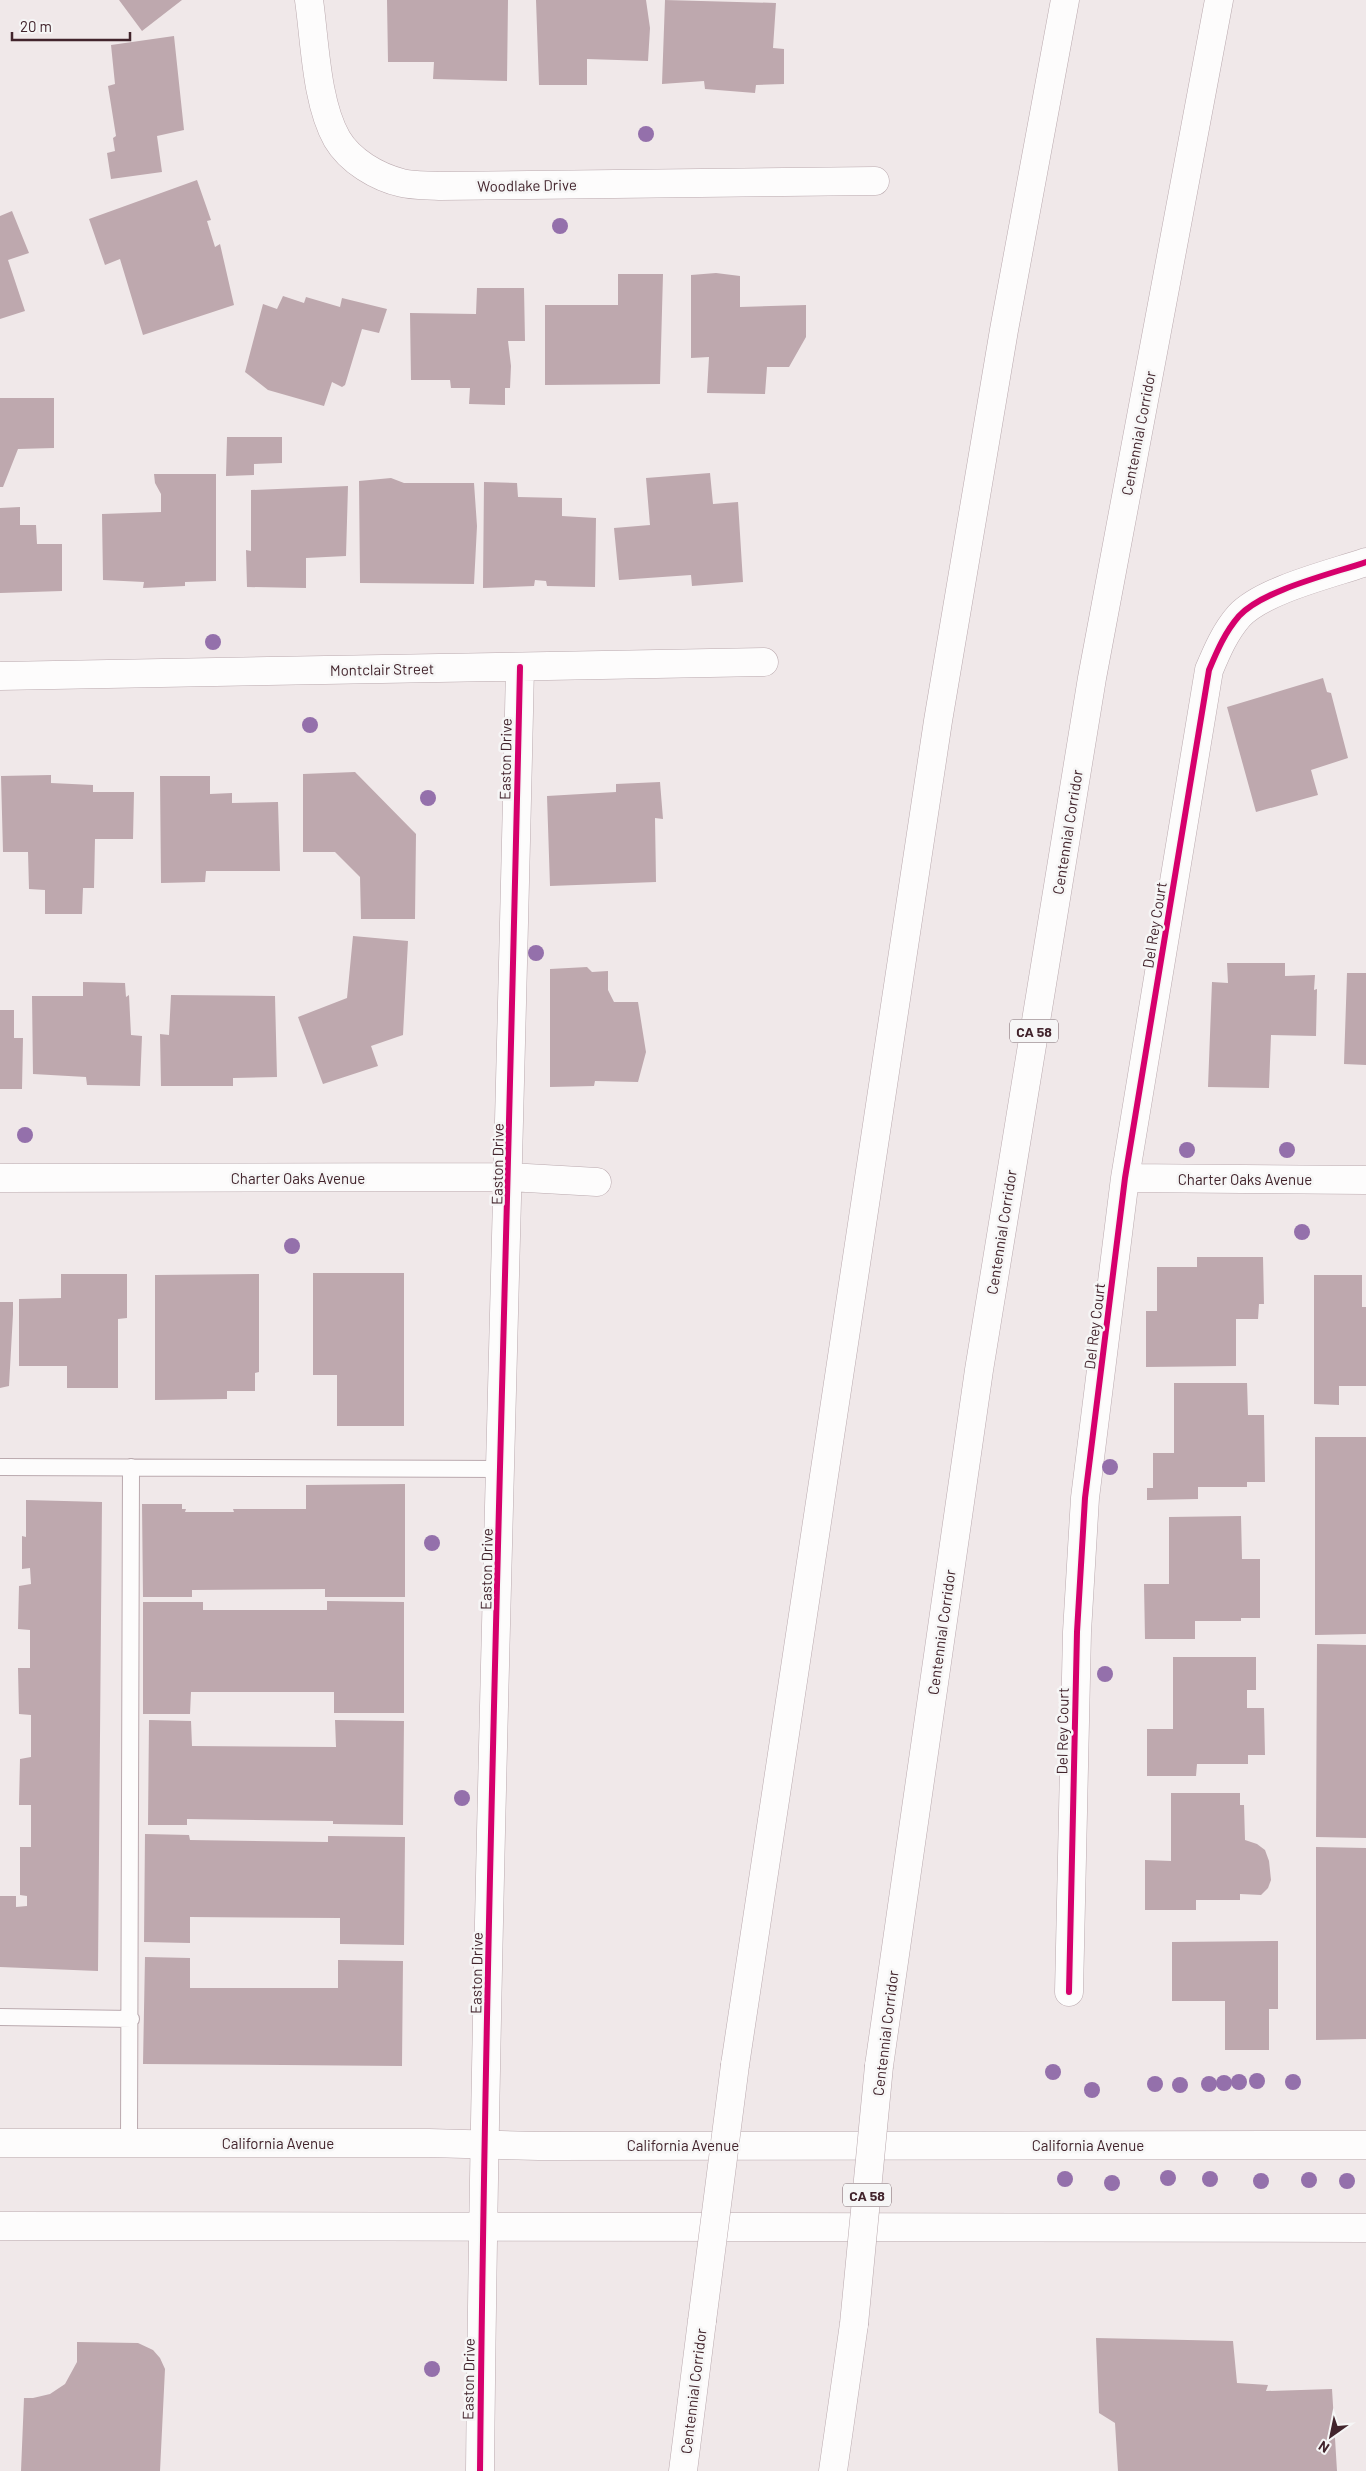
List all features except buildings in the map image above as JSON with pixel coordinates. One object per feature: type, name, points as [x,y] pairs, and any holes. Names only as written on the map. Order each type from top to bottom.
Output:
[{"type":"main road","name":"Woodlake Drive","points":[[309,0],[324,98],[337,139],[356,161],[380,176],[404,184],[440,186],[875,181]]},
{"type":"main road","name":"Centennial Corridor","points":[[683,2471],[735,2065],[875,1123],[938,721],[1003,340],[1065,0]]},
{"type":"main road","name":"Centennial Corridor","points":[[833,2471],[854,2324],[879,2066],[979,1370],[1092,678],[1219,0]]},
{"type":"main road","name":"Del Rey Court","points":[[1070,1992],[1077,1632],[1085,1498],[1125,1178],[1209,670],[1221,641],[1239,616],[1249,608],[1289,588],[1366,562]]},
{"type":"main road","name":"Montclair Street","points":[[0,676],[764,662]]},
{"type":"main road","name":"Easton Drive","points":[[480,2471],[482,2227],[520,667]]},
{"type":"main road","name":"Charter Oaks Avenue","points":[[0,1178],[509,1177],[597,1182]]},
{"type":"main road","name":"Charter Oaks Avenue","points":[[1125,1178],[1366,1180]]},
{"type":"main road","name":"California Avenue","points":[[0,2143],[1366,2145]]},
{"type":"main road","points":[[0,2226],[1366,2228]]},
{"type":"lane","points":[[130,2143],[131,1466]]},
{"type":"lane","points":[[0,1467],[131,1466],[501,1469]]},
{"type":"lane","points":[[0,2016],[131,2019]]},
{"type":"cycle path","points":[[1069,1992],[1077,1632],[1085,1498],[1125,1178],[1209,670],[1218,649],[1230,629],[1239,616],[1250,607],[1264,598],[1298,584],[1366,562]]},
{"type":"cycle path","points":[[480,2471],[487,2020],[520,667]]}]
